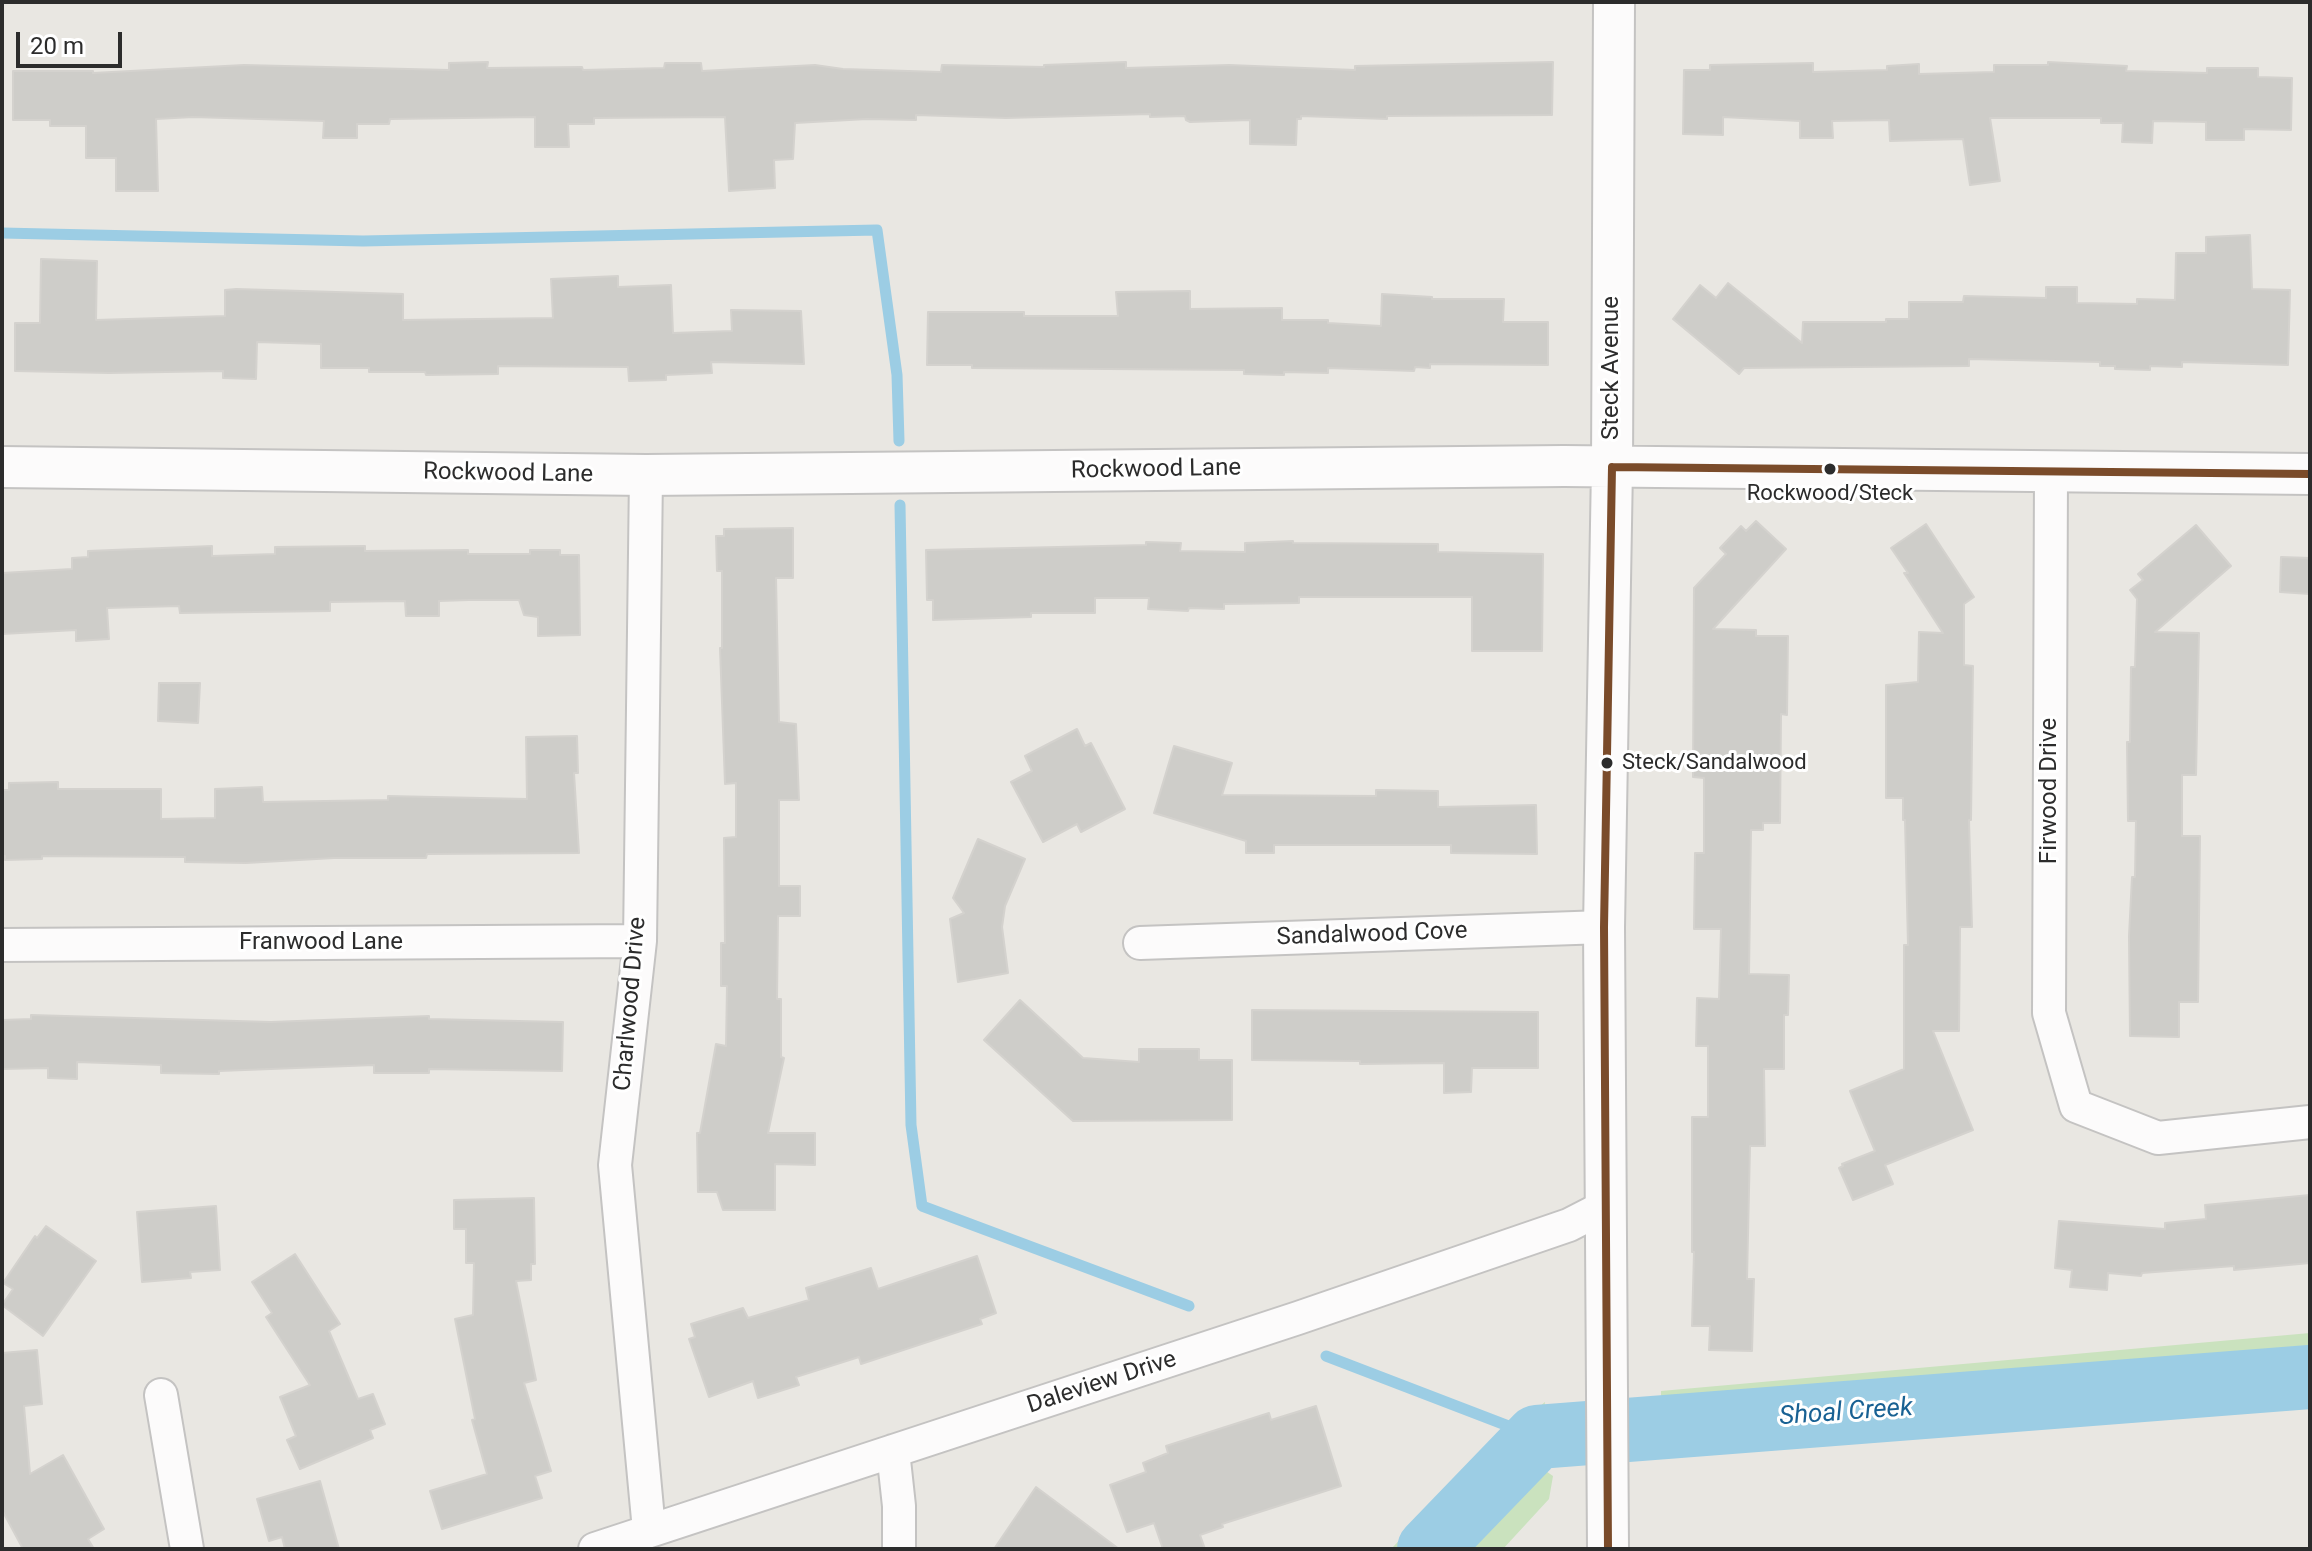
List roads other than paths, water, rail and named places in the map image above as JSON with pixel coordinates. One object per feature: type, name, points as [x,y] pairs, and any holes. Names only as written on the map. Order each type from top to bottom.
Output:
[{"type":"street","name":"Steck Avenue","points":[[1608,1549],[1604,927],[1612,467],[1614,2]]},
{"type":"street","name":"Rockwood Lane","points":[[2,467],[646,475],[1612,467],[2310,474]]},
{"type":"street","name":"Firwood Drive","points":[[2051,473],[2049,1013],[2076,1106],[2158,1138],[2310,1122]]},
{"type":"street","name":"Charlwood Drive","points":[[646,475],[640,941],[615,1165],[649,1530]]},
{"type":"street","name":"Sandalwood Cove","points":[[1140,943],[1604,927]]},
{"type":"street","name":"Franwood Lane","points":[[2,945],[640,941]]},
{"type":"street","name":"Daleview Drive","points":[[595,1549],[1449,1266],[1569,1225],[1604,1207]]},
{"type":"street","points":[[161,1395],[187,1549]]},
{"type":"street","points":[[893,1451],[899,1506],[899,1549]]},
{"type":"waterway","points":[[2,233],[363,241],[877,230],[897,375],[899,441]]},
{"type":"waterway","points":[[900,505],[911,1125],[922,1206],[1189,1306]]},
{"type":"waterway","points":[[1326,1356],[1537,1437]]},
{"type":"waterway","name":"Shoal Creek","points":[[1429,1549],[1537,1437],[2310,1377]]},
{"type":"place","name":"Rockwood/Steck","points":[[1830,469]]},
{"type":"place","name":"Steck/Sandalwood","points":[[1607,763]]}]
